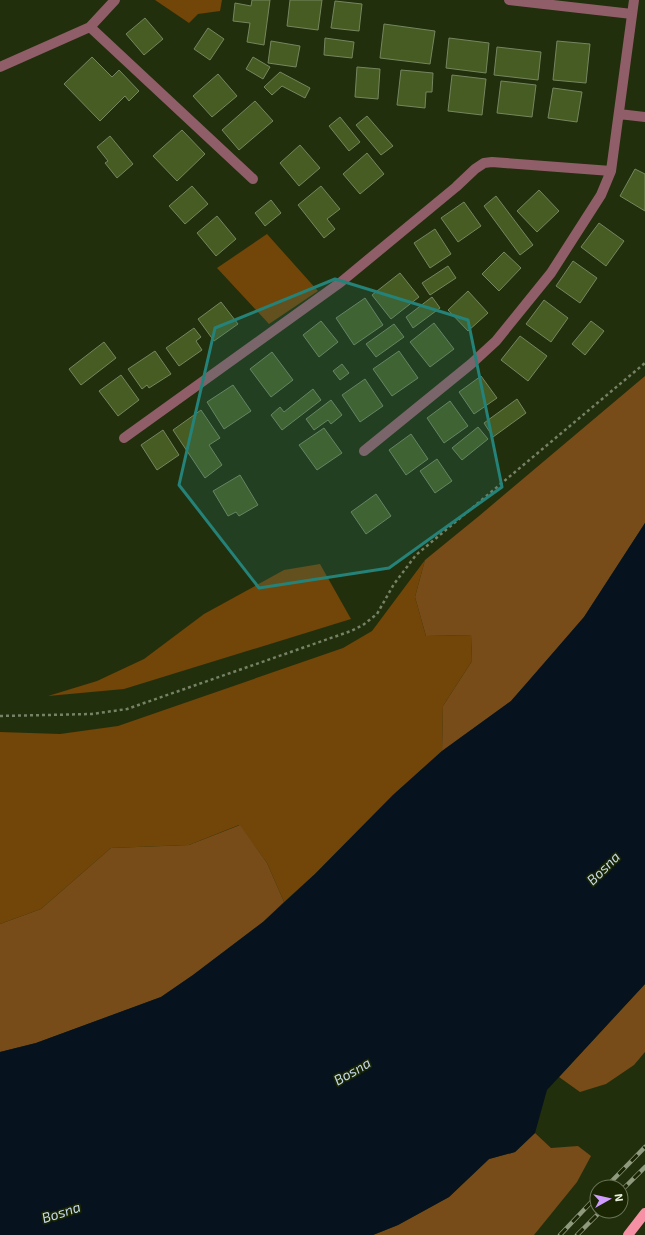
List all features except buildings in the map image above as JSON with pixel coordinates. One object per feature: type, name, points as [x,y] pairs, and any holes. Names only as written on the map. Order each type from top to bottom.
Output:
[{"type":"main road","points":[[628,1235],[645,1214]]},
{"type":"street","points":[[0,67],[90,27],[115,0]]},
{"type":"street","points":[[509,0],[632,14]]},
{"type":"street","points":[[364,451],[496,342],[551,273],[601,195],[611,171],[634,0]]},
{"type":"street","points":[[90,27],[253,179]]},
{"type":"street","points":[[619,114],[645,117]]},
{"type":"street","points":[[124,438],[342,282],[484,163],[492,162],[611,171]]},
{"type":"path","points":[[0,716],[92,714],[126,709],[351,631],[363,625],[377,614],[394,584],[416,555],[645,363]]},
{"type":"highlighted area","points":[[335,279],[468,320],[502,487],[389,568],[259,588],[179,485],[215,328]]},
{"type":"shaded area","points":[[155,0],[222,0],[220,11],[198,14],[189,23]]},
{"type":"shaded area","points":[[267,234],[318,291],[269,324],[217,268]]},
{"type":"shaded area","points":[[645,376],[645,523],[584,617],[537,672],[511,701],[442,751],[443,706],[472,661],[471,635],[426,636],[415,597],[425,560]]},
{"type":"shaded area","points":[[425,560],[415,597],[426,636],[471,635],[472,661],[443,706],[442,751],[393,795],[315,874],[284,902],[267,863],[239,825],[189,845],[111,848],[41,909],[0,924],[0,732],[60,734],[118,726],[343,648],[372,631]]},
{"type":"shaded area","points":[[320,564],[351,619],[124,689],[48,696],[97,681],[144,659],[204,614],[284,570]]},
{"type":"shaded area","points":[[240,825],[267,863],[284,902],[263,922],[193,975],[161,997],[36,1043],[0,1052],[0,924],[41,909],[111,848],[189,845]]},
{"type":"shaded area","points":[[645,984],[645,1052],[634,1065],[606,1084],[580,1092],[559,1077]]},
{"type":"shaded area","points":[[535,1133],[551,1148],[578,1146],[591,1156],[577,1182],[534,1235],[373,1235],[398,1225],[449,1197],[489,1159],[515,1152]]},
{"type":"water","name":"Bosna","points":[[645,523],[645,984],[547,1090],[535,1133],[515,1152],[489,1159],[449,1197],[398,1225],[373,1235],[0,1235],[0,1052],[36,1043],[161,997],[193,975],[263,922],[315,874],[393,795],[442,751],[511,701],[584,617]]},
{"type":"railway","points":[[614,1179],[645,1147]]},
{"type":"railway","points":[[629,1183],[645,1167]]},
{"type":"railway","points":[[560,1235],[589,1204]]},
{"type":"railway","points":[[577,1235],[593,1219]]}]
